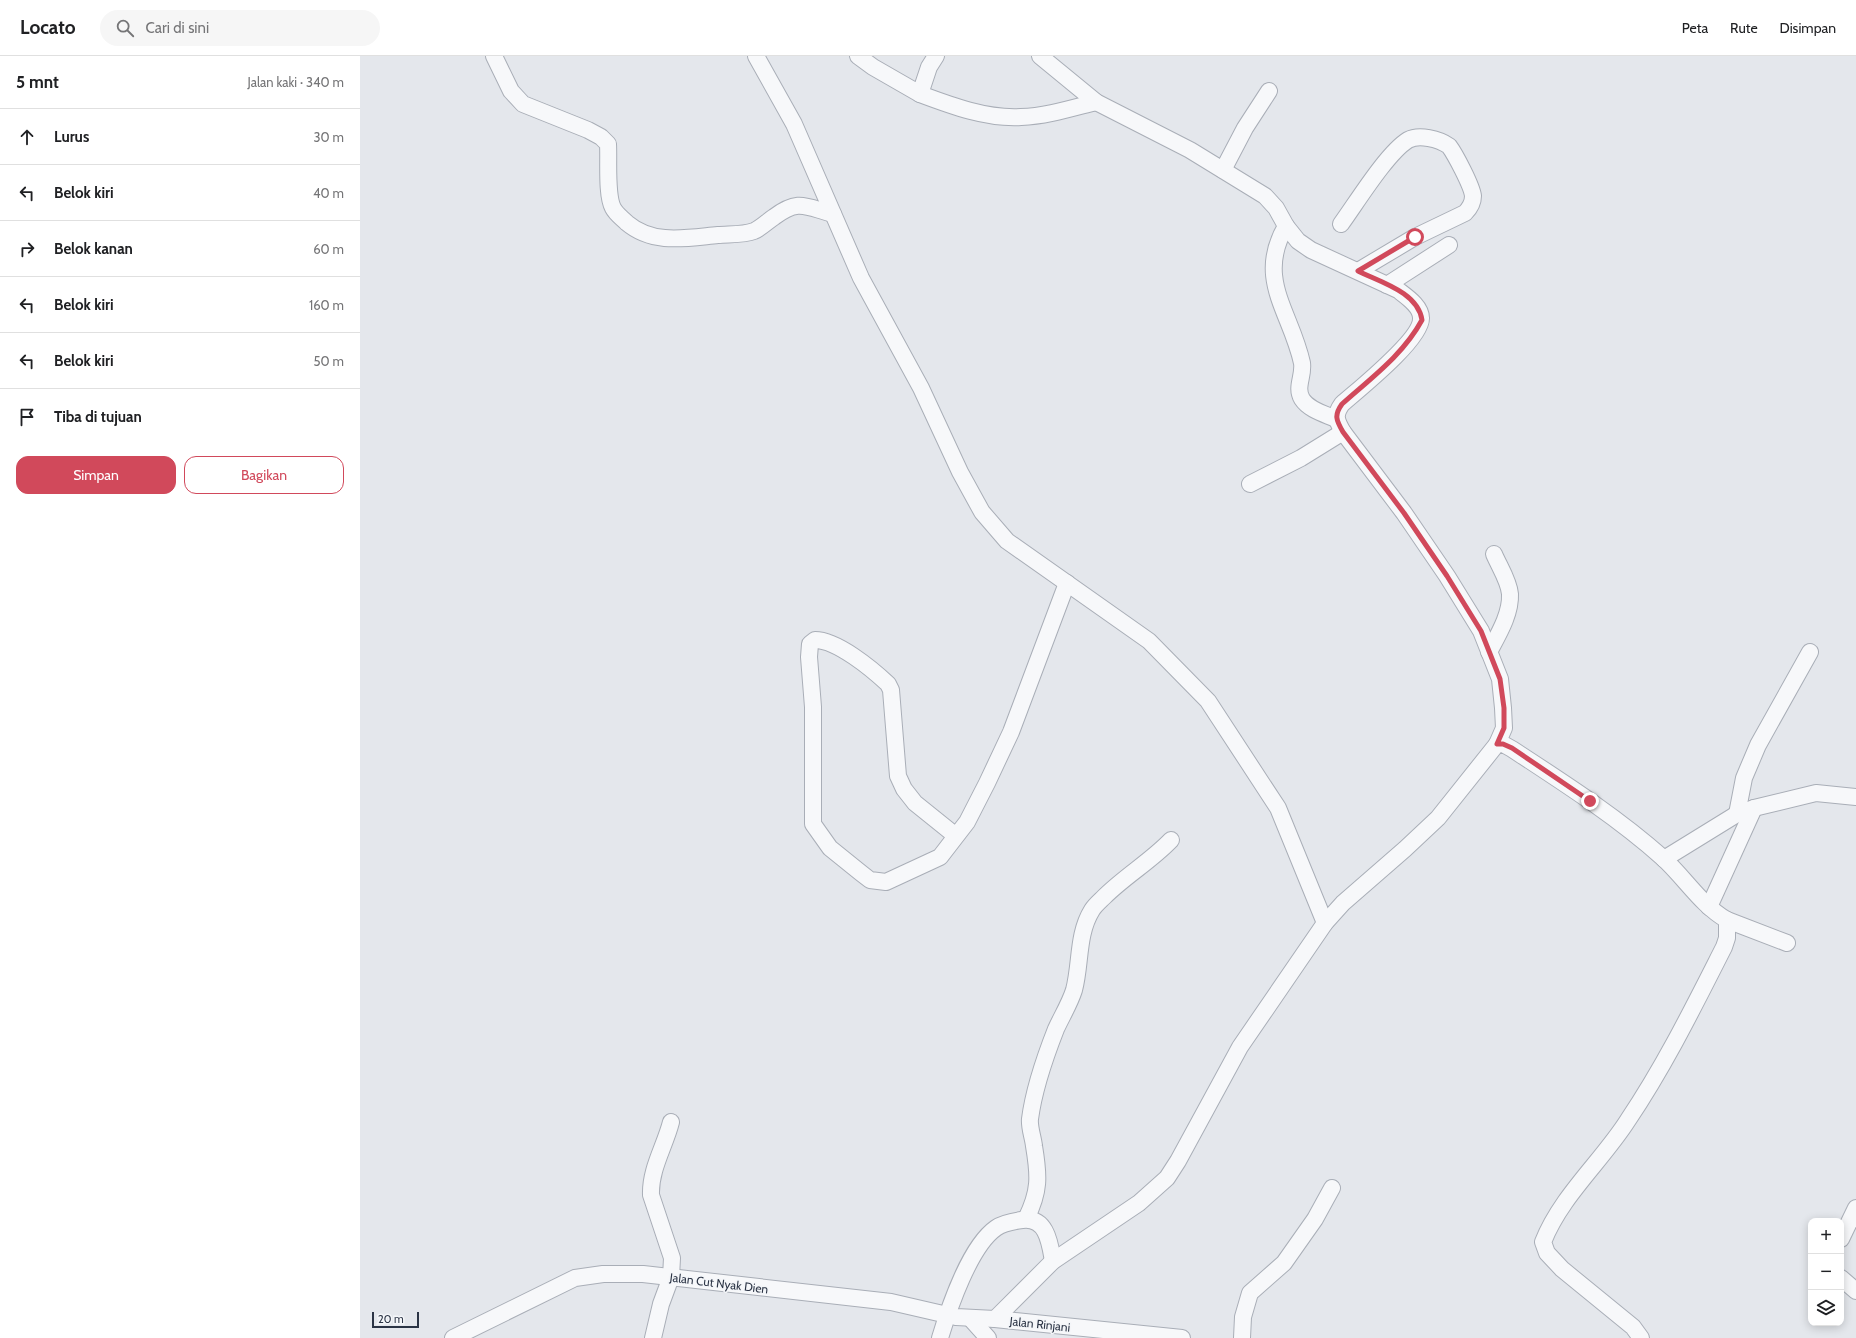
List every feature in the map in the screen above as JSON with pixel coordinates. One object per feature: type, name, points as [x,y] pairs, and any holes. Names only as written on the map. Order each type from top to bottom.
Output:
[{"type":"street","points":[[494,56],[511,90],[523,104],[588,130],[601,137],[608,144],[608,189],[612,207],[618,215],[632,227],[648,235],[657,238],[674,239],[754,231],[788,207],[805,205],[833,214]]},
{"type":"street","points":[[756,56],[794,124],[861,278],[921,388],[960,472],[982,512],[1007,541],[1149,641],[1208,701],[1278,808],[1325,923]]},
{"type":"street","points":[[858,56],[873,67],[920,94],[956,108],[997,116],[1021,117],[1044,114],[1096,102]]},
{"type":"street","points":[[920,94],[929,67],[936,56]]},
{"type":"street","points":[[1040,56],[1096,102],[1190,150],[1265,196],[1276,208],[1286,226],[1298,242],[1311,250],[1358,271],[1409,298],[1421,312],[1422,320],[1408,343],[1393,359],[1342,404],[1336,412],[1339,426]]},
{"type":"street","points":[[1223,170],[1245,128],[1269,91]]},
{"type":"street","points":[[1341,224],[1384,165],[1400,146],[1409,139],[1421,137],[1443,142],[1449,146],[1471,188],[1473,196],[1472,203],[1470,208],[1465,212],[1415,237],[1358,271]]},
{"type":"street","points":[[995,1319],[1053,1261],[1139,1203],[1167,1178],[1178,1161],[1240,1047],[1325,923],[1343,903],[1438,818],[1497,744],[1504,728],[1504,708],[1500,679],[1481,631],[1447,576],[1404,513],[1339,426],[1310,408],[1303,401],[1299,393],[1302,366],[1295,340],[1273,278],[1273,261],[1278,240],[1286,226]]},
{"type":"street","points":[[1386,285],[1449,245]]},
{"type":"street","points":[[1250,484],[1301,458],[1339,426]]},
{"type":"street","points":[[1489,652],[1503,624],[1508,609],[1510,594],[1494,554]]},
{"type":"street","points":[[956,836],[915,803],[904,789],[898,776],[892,698],[888,684],[841,648],[821,640],[815,640],[810,644],[809,657],[813,707],[813,824],[830,848],[870,880],[886,882],[940,857],[967,822],[1011,732],[1067,583]]},
{"type":"street","points":[[1738,814],[1744,778],[1758,745],[1810,652]]},
{"type":"street","points":[[1497,744],[1503,744],[1512,748],[1590,801],[1664,859],[1709,907],[1727,920],[1788,943]]},
{"type":"street","points":[[1664,859],[1738,814],[1754,808],[1816,794],[1856,797]]},
{"type":"street","points":[[1709,907],[1754,808]]},
{"type":"street","points":[[1026,1219],[1034,1203],[1038,1187],[1038,1170],[1030,1122],[1032,1106],[1038,1078],[1056,1029],[1073,991],[1084,927],[1092,909],[1117,884],[1158,854],[1172,840]]},
{"type":"street","points":[[1641,1338],[1632,1327],[1562,1269],[1547,1253],[1543,1242],[1547,1230],[1581,1181],[1628,1121],[1668,1056],[1724,948],[1727,938],[1727,920]]},
{"type":"street","points":[[653,1338],[661,1304],[671,1277],[672,1258],[668,1240],[651,1195],[651,1185],[652,1174],[671,1122]]},
{"type":"street","points":[[1242,1338],[1243,1317],[1250,1292],[1284,1263],[1315,1219],[1332,1188]]},
{"type":"street","points":[[1844,1233],[1856,1208]]},
{"type":"street","points":[[940,1338],[946,1315],[968,1266],[982,1243],[997,1227],[1026,1219],[1040,1224],[1048,1235],[1053,1261]]},
{"type":"street","name":"Jalan Cut Nyak Dien","points":[[453,1338],[576,1278],[625,1273],[892,1302],[946,1315],[970,1318]]},
{"type":"street","points":[[1844,1281],[1856,1291]]},
{"type":"street","points":[[970,1318],[988,1338]]},
{"type":"street","name":"Jalan Rinjani","points":[[970,1318],[995,1319],[1182,1338]]},
{"type":"route","points":[[1415,237],[1358,271],[1398,290],[1409,298],[1421,312],[1422,320],[1408,343],[1393,359],[1342,404],[1336,412],[1336,419],[1343,432],[1404,513],[1447,576],[1481,631],[1500,679],[1504,708],[1504,728],[1497,744],[1503,744],[1512,748],[1590,801]]}]
